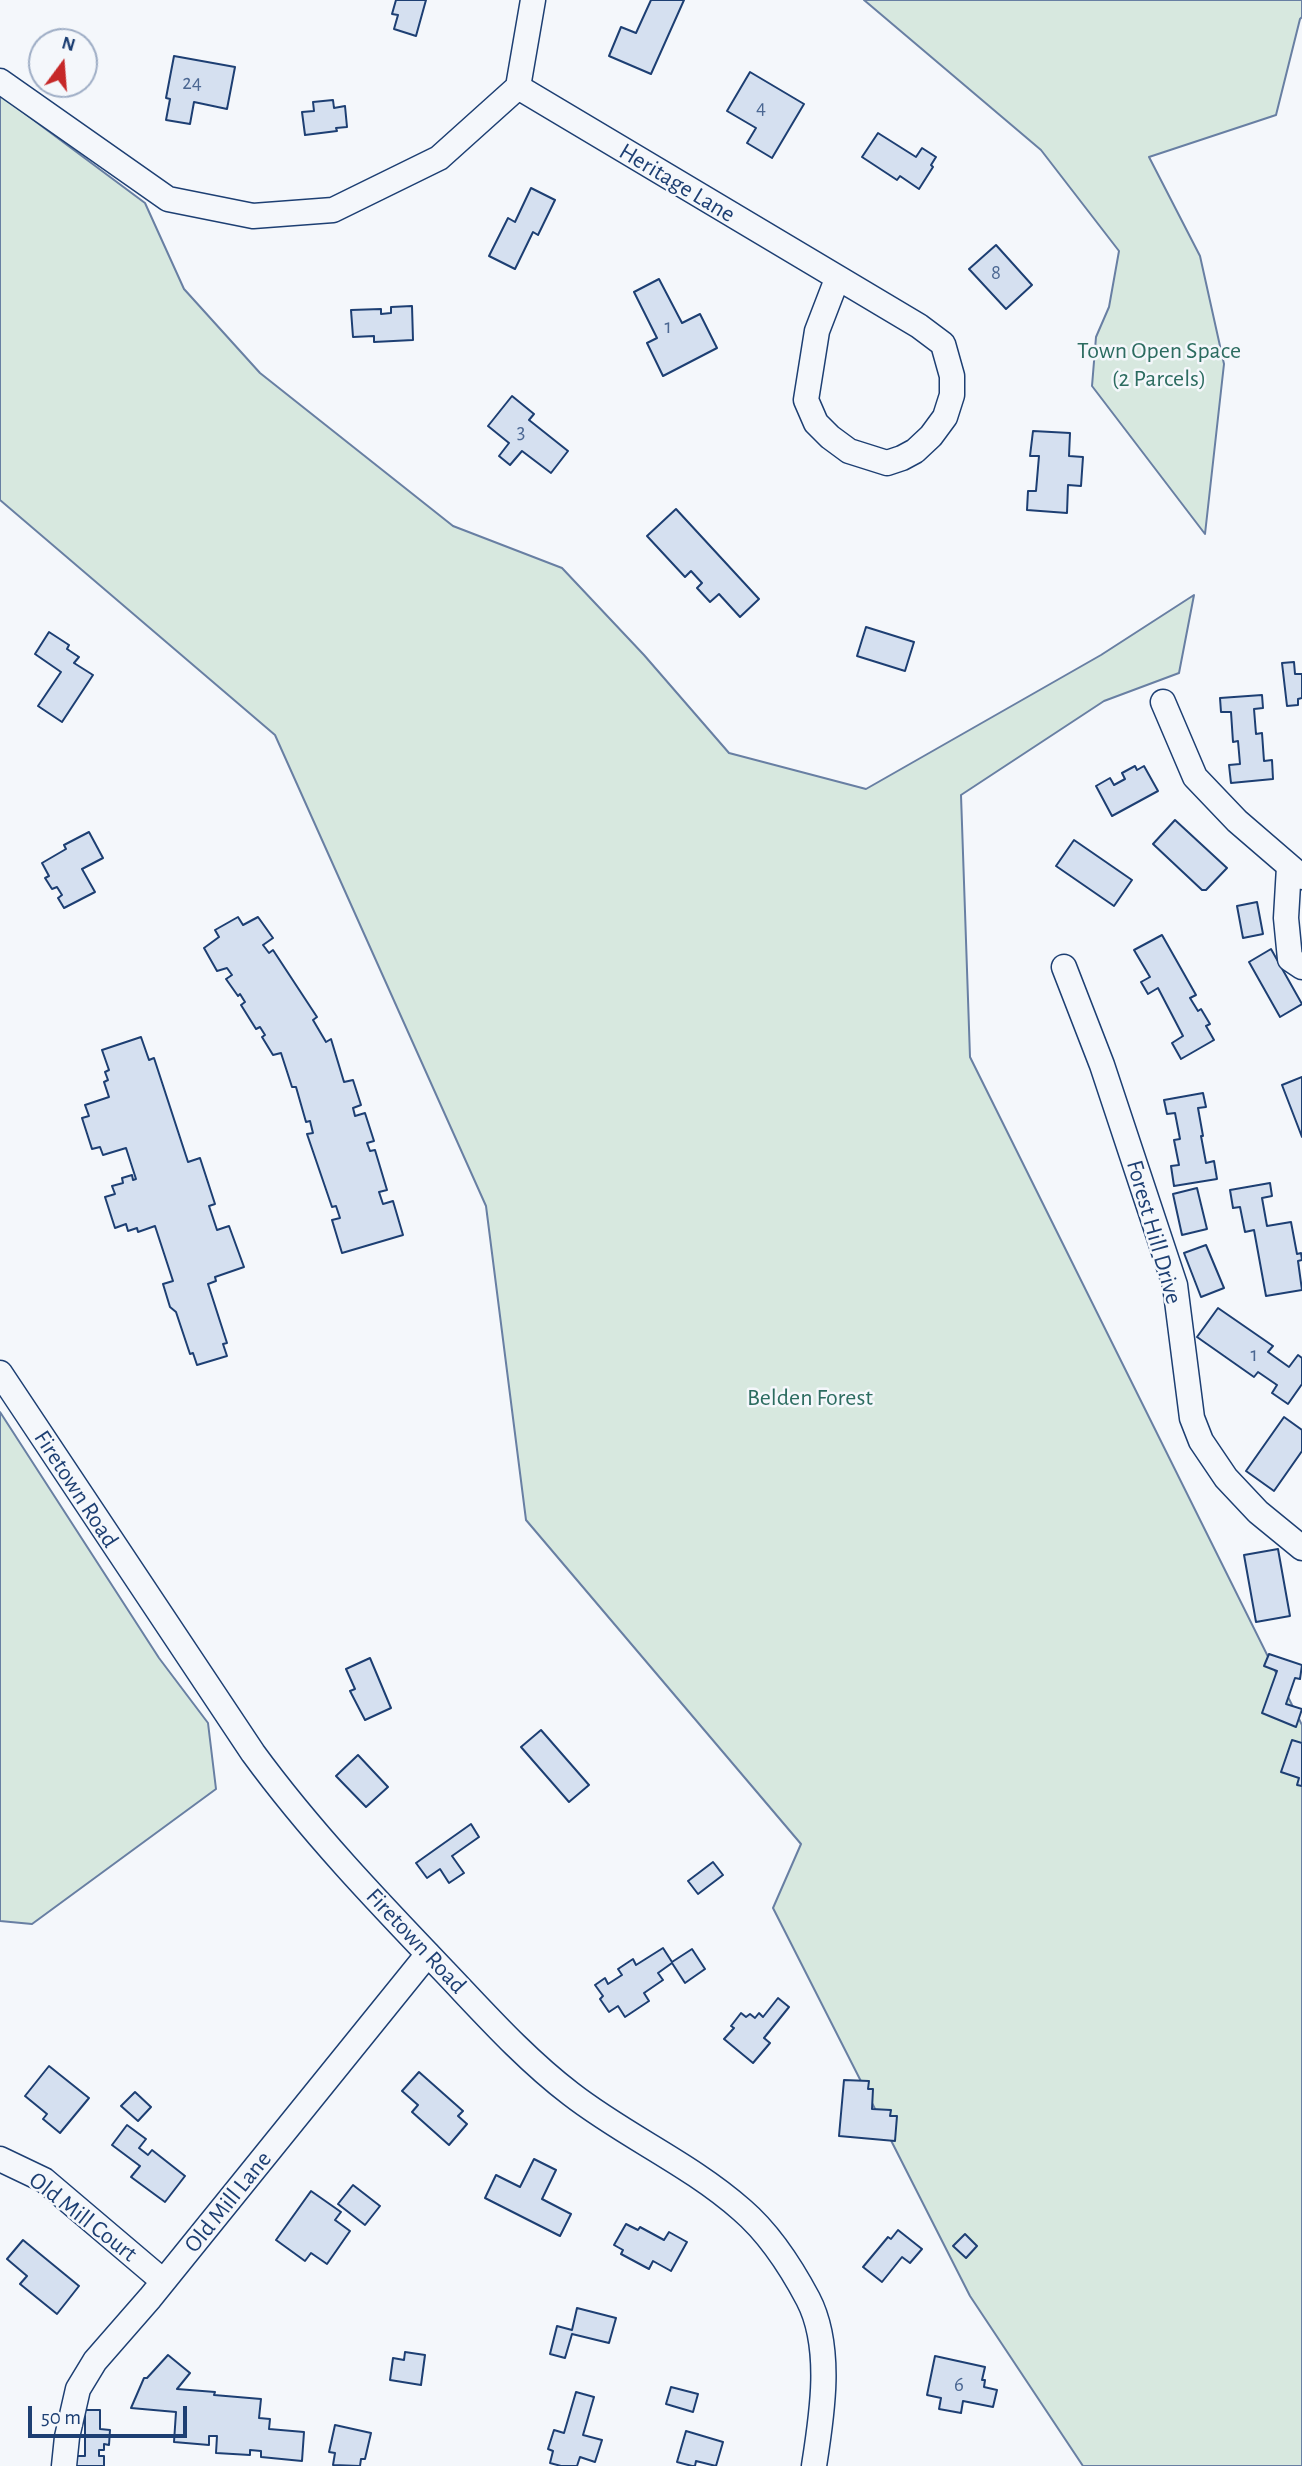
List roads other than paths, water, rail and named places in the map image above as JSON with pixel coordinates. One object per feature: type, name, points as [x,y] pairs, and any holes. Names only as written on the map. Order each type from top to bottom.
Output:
[{"type":"street","points":[[0,81],[168,199],[253,216],[333,210],[439,158],[518,87],[533,0]]},
{"type":"street","name":"Heritage Lane","points":[[518,87],[919,326],[943,344],[952,376],[952,395],[945,417],[915,451],[887,463],[849,451],[830,437],[816,423],[806,400],[817,331],[837,279]]},
{"type":"street","points":[[1163,702],[1195,776],[1237,821],[1295,872],[1286,918],[1290,959],[1302,967]]},
{"type":"street","name":"Forest Hill Drive","points":[[1064,967],[1102,1065],[1175,1285],[1192,1418],[1201,1441],[1226,1478],[1258,1512],[1302,1548]]},
{"type":"street","name":"Firetown Road","points":[[0,1373],[79,1496],[256,1758],[285,1797],[326,1844],[514,2044],[570,2094],[706,2182],[743,2210],[778,2248],[810,2301],[820,2336],[824,2386],[814,2466]]},
{"type":"street","name":"Old Mill Lane","points":[[64,2466],[67,2437],[78,2389],[95,2361],[428,1954]]},
{"type":"street","name":"Old Mill Court","points":[[0,2159],[44,2180],[163,2281]]},
{"type":"park label","name":"Town Open Space (2 Parcels)","points":[[1159,365]]},
{"type":"park label","name":"Belden Forest","points":[[810,1398]]}]
